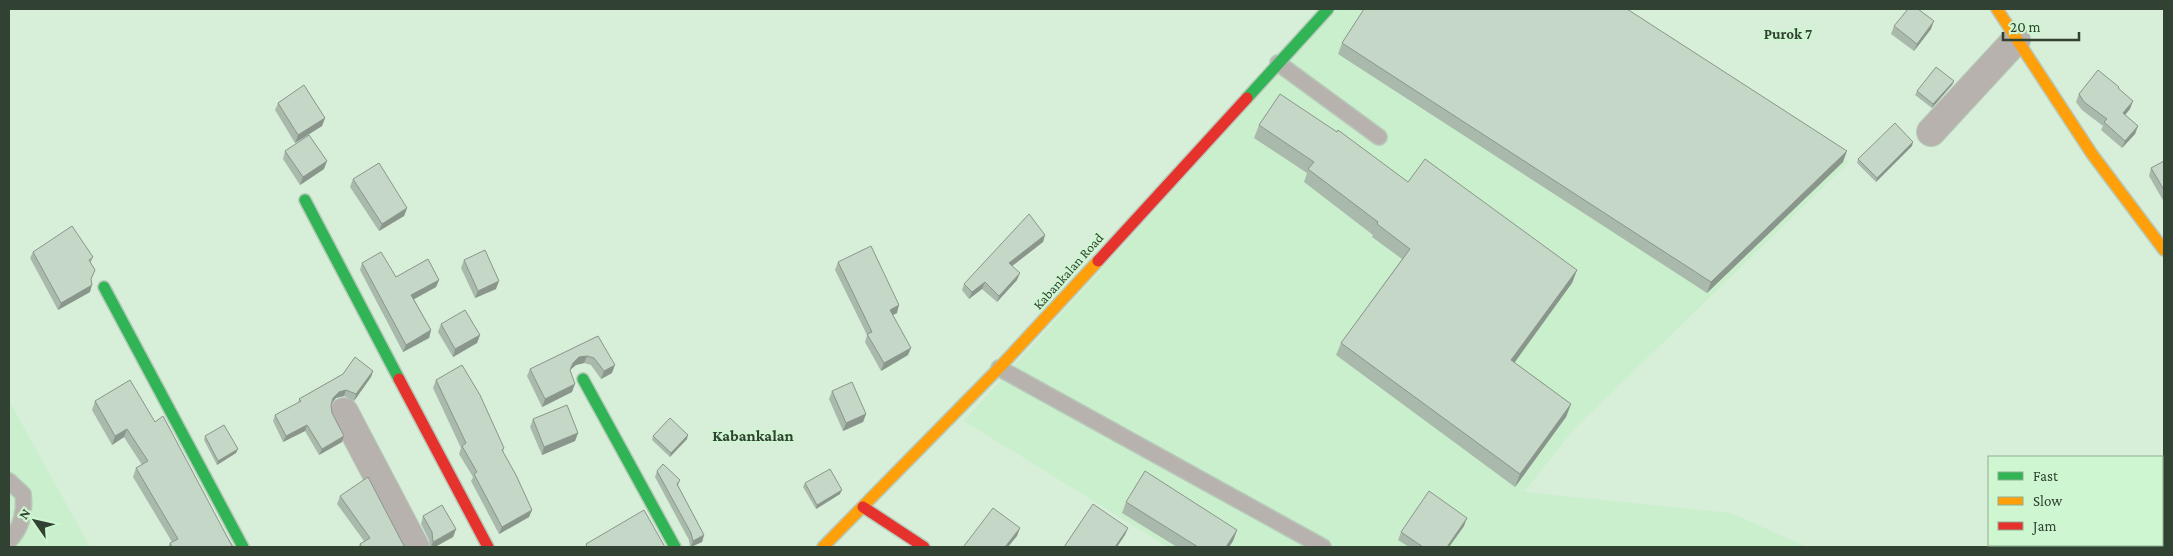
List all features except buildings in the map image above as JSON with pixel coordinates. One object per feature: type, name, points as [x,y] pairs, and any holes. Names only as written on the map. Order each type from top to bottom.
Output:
[{"type":"street","name":"Kabankalan Road","points":[[823,547],[999,368],[1328,9]]},
{"type":"street","points":[[1996,9],[2092,154],[2164,250]]},
{"type":"street","points":[[1931,132],[2016,40]]},
{"type":"street","points":[[305,200],[488,547]]},
{"type":"street","points":[[104,287],[243,547]]},
{"type":"street","points":[[583,379],[675,547]]},
{"type":"street","points":[[344,412],[415,547]]},
{"type":"street","points":[[862,507],[924,547]]},
{"type":"lane","points":[[1278,64],[1379,137]]},
{"type":"lane","points":[[999,368],[1323,547]]},
{"type":"lane","points":[[9,481],[23,494],[25,511],[19,528],[9,541]]},
{"type":"shaded area","points":[[1338,9],[1611,9],[1849,162],[1575,428],[1524,492],[1731,513],[1807,547],[1168,547],[964,421]]},
{"type":"shaded area","points":[[9,400],[23,426],[90,547],[9,547]]},
{"type":"traffic: fast","points":[[1247,98],[1328,9]]},
{"type":"traffic: fast","points":[[305,200],[399,379]]},
{"type":"traffic: fast","points":[[104,287],[243,547]]},
{"type":"traffic: fast","points":[[583,379],[675,547]]},
{"type":"traffic: slow","points":[[1997,9],[2092,154],[2164,250]]},
{"type":"traffic: slow","points":[[823,547],[999,368],[1098,261]]},
{"type":"traffic: jam","points":[[1098,261],[1247,98]]},
{"type":"traffic: jam","points":[[399,379],[488,547]]},
{"type":"traffic: jam","points":[[863,507],[924,547]]},
{"type":"district","name":"Purok 7","points":[[1788,34]]},
{"type":"district","name":"Kabankalan","points":[[753,435]]}]
